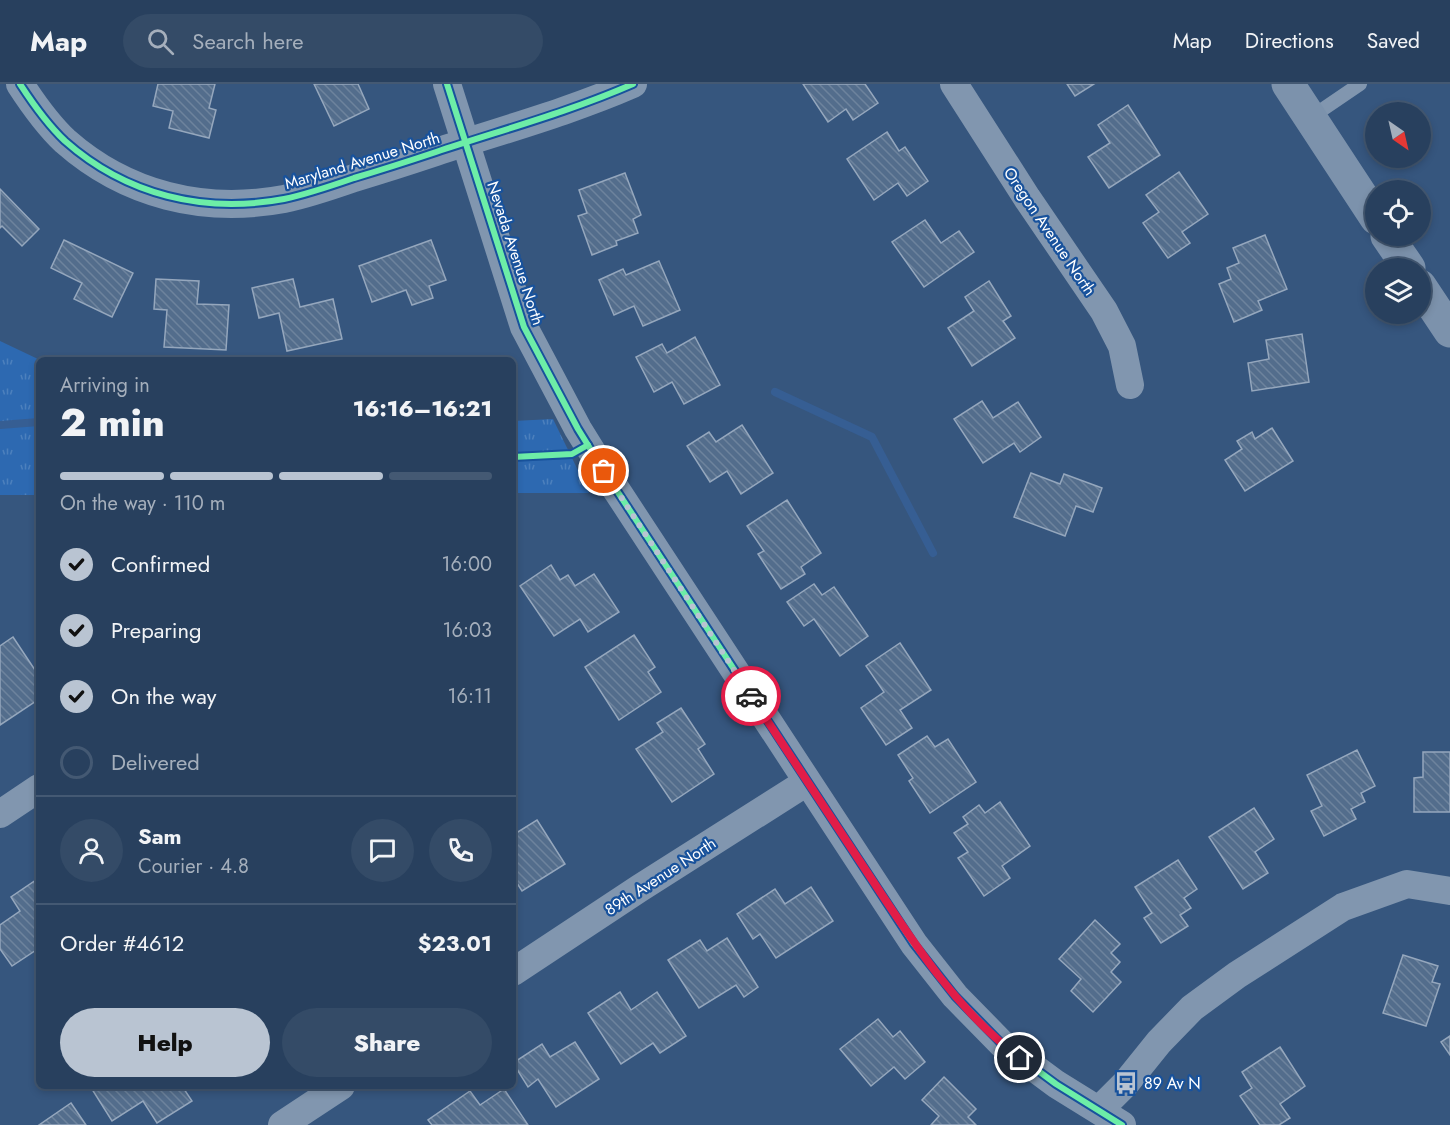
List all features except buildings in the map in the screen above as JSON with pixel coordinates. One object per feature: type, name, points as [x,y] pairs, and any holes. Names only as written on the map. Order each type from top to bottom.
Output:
[{"type":"main road","points":[[1288,84],[1365,201]]},
{"type":"main road","points":[[1431,302],[1450,331]]},
{"type":"street","name":"Maryland Avenue North","points":[[20,84],[38,110],[64,139],[92,162],[127,182],[163,196],[205,202],[244,204],[285,199],[327,187],[543,118],[633,84]]},
{"type":"street","name":"Nevada Avenue North","points":[[447,84],[524,327],[578,429],[604,471],[914,944],[955,996],[1002,1044],[1056,1084],[1110,1118]]},
{"type":"street","name":"Oregon Avenue North","points":[[954,84],[1027,198],[1104,310],[1122,346],[1130,385]]},
{"type":"street","name":"89th Avenue North","points":[[516,970],[807,782]]},
{"type":"street","points":[[0,814],[36,790]]},
{"type":"street","points":[[1110,1118],[1126,1083],[1159,1042],[1192,1008],[1237,975],[1343,907],[1407,884],[1450,891]]},
{"type":"street","points":[[282,1125],[336,1089]]},
{"type":"lane","points":[[1310,118],[1360,84]]},
{"type":"green space","points":[[0,341],[36,358],[36,495],[0,495]]},
{"type":"green space","points":[[553,419],[589,493],[516,493],[516,421]]},
{"type":"waterway","points":[[775,392],[872,437],[933,553]]},
{"type":"waterway","points":[[0,425],[36,422]]},
{"type":"cycle path","points":[[20,84],[52,128],[65,141],[89,160],[114,175],[167,196],[225,204],[284,199],[311,192],[560,112],[633,84]]},
{"type":"cycle path","points":[[447,84],[524,327],[578,429],[604,471],[914,944],[955,996],[1002,1044],[1056,1084],[1122,1125]]},
{"type":"cycle path","points":[[516,457],[572,454],[588,445]]},
{"type":"way so far","points":[[604,471],[751,696]]},
{"type":"place","name":"89 Av N","points":[[1126,1083]]},
{"type":"route","points":[[751,696],[914,944],[955,996],[1002,1044],[1020,1058]]}]
